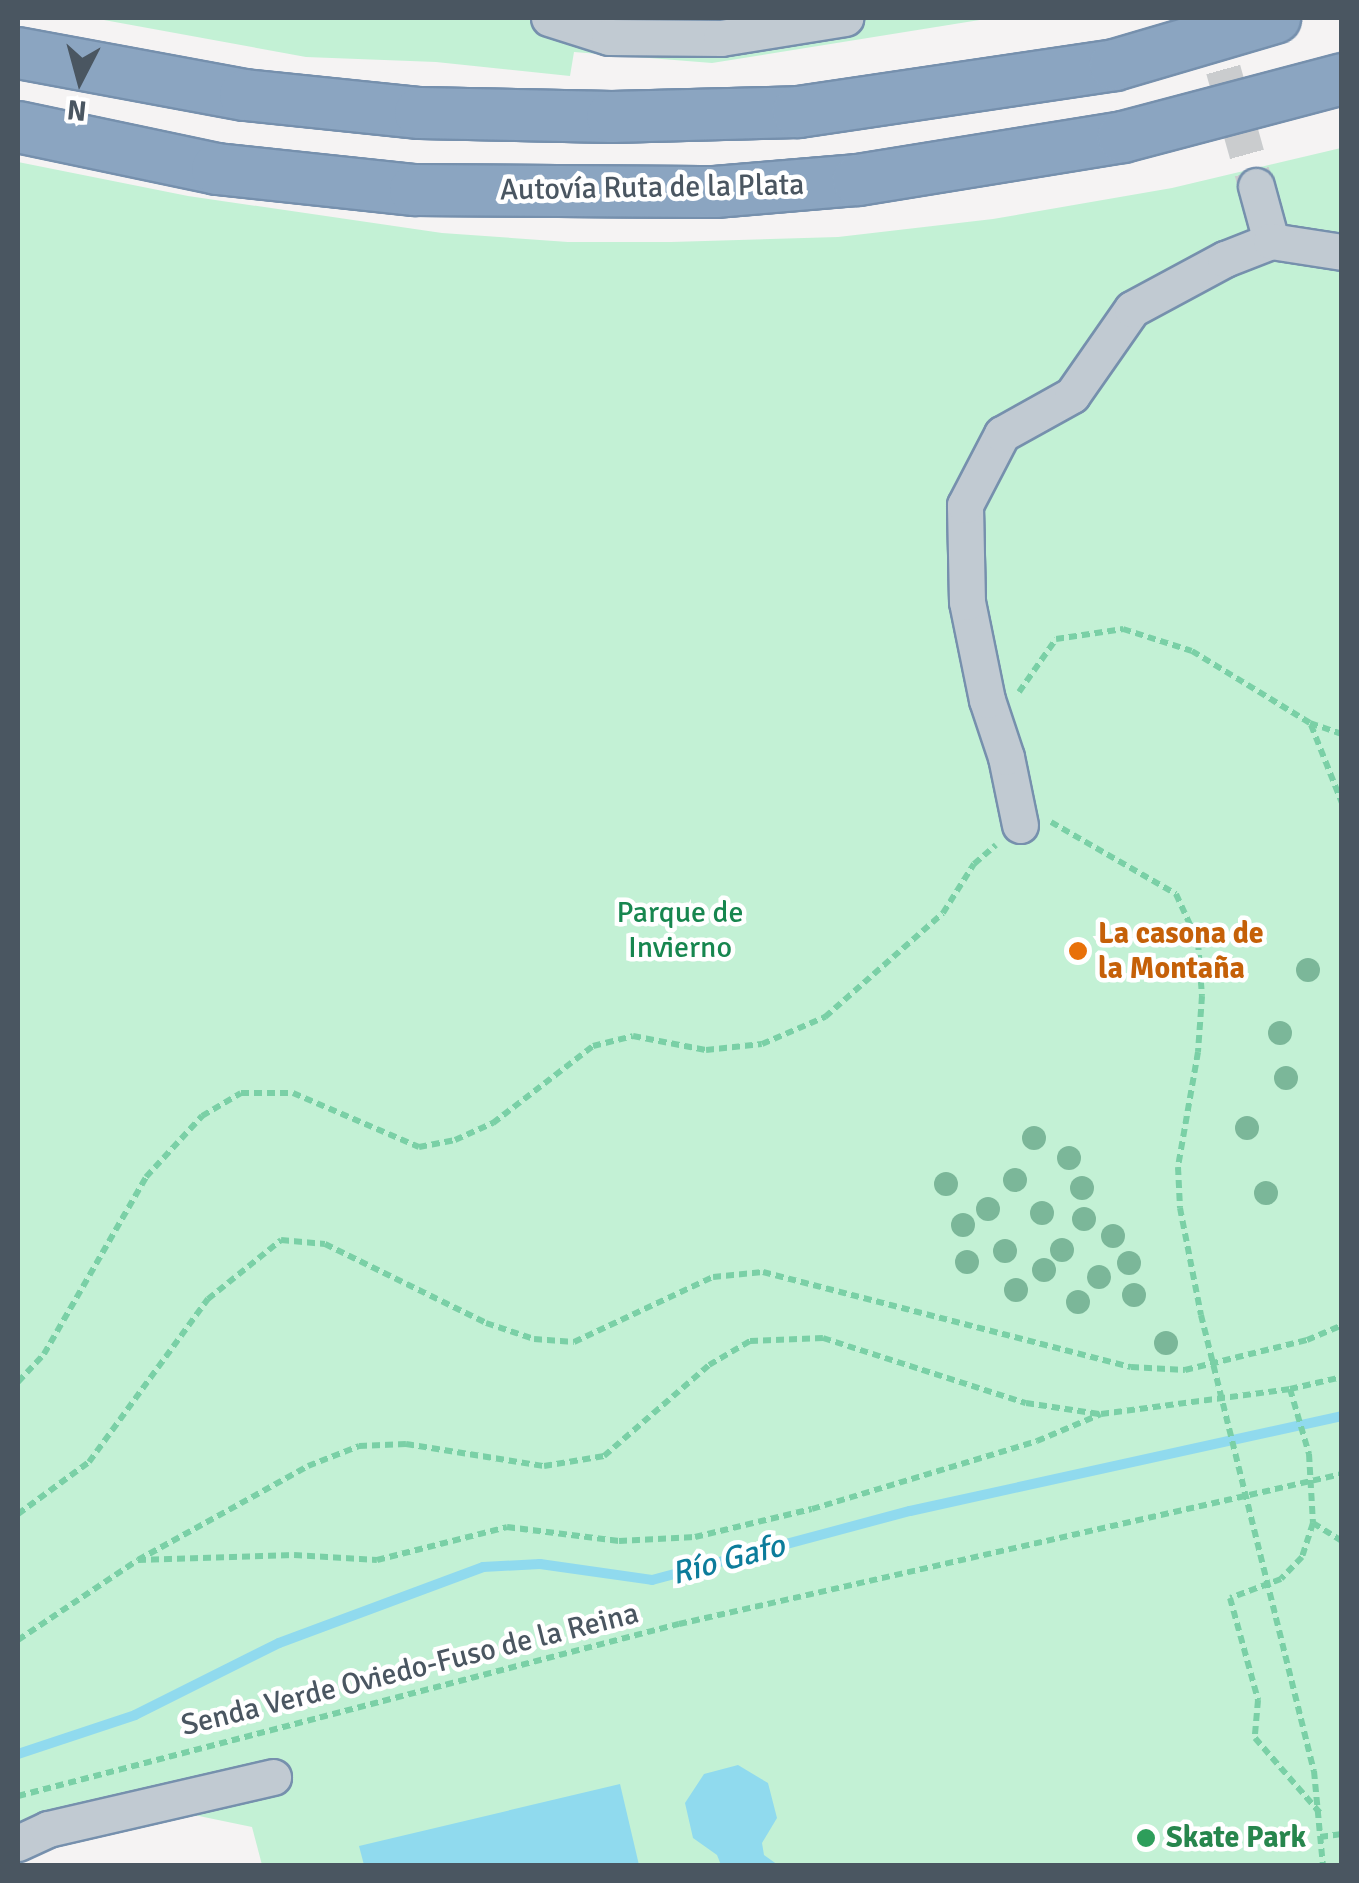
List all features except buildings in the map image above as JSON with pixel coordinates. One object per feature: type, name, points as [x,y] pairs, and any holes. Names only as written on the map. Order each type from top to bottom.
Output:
[{"type":"highway","points":[[18,53],[245,94],[420,113],[612,117],[798,112],[1115,65],[1275,18]]},
{"type":"highway","name":"Autovía Ruta de la Plata","points":[[18,128],[217,169],[415,190],[715,192],[858,180],[1123,137],[1342,79]]},
{"type":"street","points":[[550,18],[609,37],[684,38],[722,38],[845,18]]},
{"type":"street","points":[[1256,186],[1272,241]]},
{"type":"street","points":[[1020,825],[1006,757],[986,700],[967,602],[966,506],[1002,434],[1072,394],[1132,309],[1225,259],[1272,241],[1342,252]]},
{"type":"street","points":[[18,1843],[48,1829],[273,1777]]},
{"type":"path","points":[[1006,757],[1020,688],[1056,638],[1124,628],[1192,651],[1310,724],[1342,734]]},
{"type":"path","points":[[1310,724],[1342,803]]},
{"type":"path","points":[[18,1382],[44,1354],[146,1177],[202,1116],[241,1093],[293,1093],[419,1147],[456,1140],[494,1122],[592,1046],[633,1036],[706,1050],[762,1044],[825,1016],[942,913],[974,864],[1020,825],[1053,821],[1176,894],[1198,942],[1202,996],[1198,1052],[1178,1167],[1180,1208],[1201,1316],[1314,1770],[1323,1866]]},
{"type":"path","points":[[18,1514],[89,1462],[208,1299],[281,1240],[325,1244],[486,1324],[534,1339],[574,1342],[713,1277],[763,1272],[822,1284],[1132,1367],[1185,1370],[1307,1340],[1342,1325]]},
{"type":"path","points":[[18,1640],[138,1560],[308,1466],[359,1446],[406,1444],[544,1466],[604,1456],[641,1429],[709,1365],[750,1341],[823,1338],[1011,1399],[1101,1414]]},
{"type":"path","points":[[138,1560],[294,1554],[377,1560],[507,1527],[619,1541],[695,1537],[868,1492],[1037,1441],[1101,1414],[1290,1389],[1342,1377]]},
{"type":"path","points":[[1290,1389],[1313,1481],[1312,1523],[1302,1557],[1280,1578],[1230,1598],[1258,1700],[1255,1738],[1320,1814]]},
{"type":"path","name":"Senda Verde Oviedo-Fuso de la Reina","points":[[18,1796],[680,1624],[1342,1474]]},
{"type":"path","points":[[1312,1523],[1342,1541]]},
{"type":"path","points":[[1320,1837],[1342,1834]]},
{"type":"green space","points":[[93,18],[992,18],[712,63],[574,52],[570,76],[436,62],[306,57]]},
{"type":"green space","name":"Parque de Invierno","points":[[1341,148],[1341,1865],[262,1865],[252,1827],[117,1799],[18,1832],[18,162],[188,196],[442,233],[568,242],[671,242],[838,237],[993,219],[1172,188]]},
{"type":"water","points":[[738,1765],[768,1783],[777,1818],[762,1843],[764,1855],[778,1865],[721,1865],[717,1855],[693,1838],[685,1803],[704,1774]]},
{"type":"water","points":[[620,1784],[639,1865],[364,1865],[359,1846]]},
{"type":"waterway","name":"Río Gafo","points":[[18,1754],[135,1715],[279,1643],[483,1567],[540,1564],[652,1580],[910,1511],[1342,1416]]},
{"type":"tunnel","points":[[1209,18],[1256,186]]},
{"type":"place","name":"La casona de la Montaña","points":[[1078,951]]},
{"type":"place","name":"Skate Park","points":[[1146,1838]]}]
